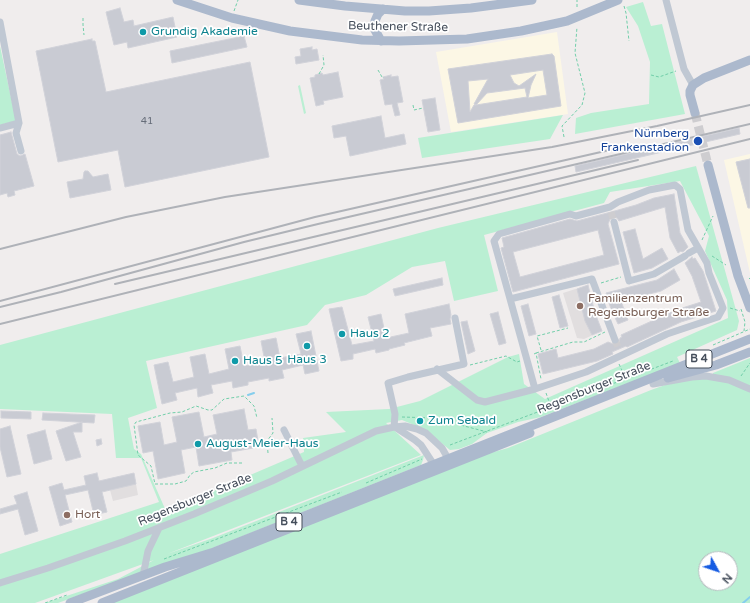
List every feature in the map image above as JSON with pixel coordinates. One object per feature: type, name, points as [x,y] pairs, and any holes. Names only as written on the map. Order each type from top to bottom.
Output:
[{"type":"main road","name":"Beuthener Straße","points":[[177,0],[232,18],[276,28],[334,37],[381,41],[436,41],[479,37],[540,28],[621,3]]},
{"type":"main road","name":"Beuthener Straße","points":[[299,0],[333,5],[405,11],[444,10],[492,6],[532,0]]},
{"type":"main road","points":[[381,41],[375,30],[375,21],[378,14],[383,9]]},
{"type":"main road","points":[[694,113],[690,95],[693,85],[699,80],[750,60]]},
{"type":"main road","points":[[708,165],[746,309]]},
{"type":"main road","name":"Regensburger Straße","points":[[69,599],[214,552],[436,467],[628,383],[750,339]]},
{"type":"main road","name":"Regensburger Straße","points":[[653,384],[676,375],[720,363],[750,352]]},
{"type":"main road","name":"B 4","points":[[448,462],[653,384]]},
{"type":"main road","name":"B 4","points":[[102,603],[183,572],[436,467]]},
{"type":"main road","points":[[138,590],[143,576]]},
{"type":"street","points":[[666,0],[684,69],[693,85]]},
{"type":"street","points":[[0,22],[19,123],[16,133],[21,151]]},
{"type":"street","points":[[0,128],[19,123]]},
{"type":"street","points":[[437,369],[477,400],[485,402],[535,389],[586,372],[619,354],[667,334],[718,318],[723,308],[709,273],[707,263],[688,230],[680,189],[675,185],[649,190],[618,202],[611,209],[576,216],[570,214],[499,234],[494,241],[535,389]]},
{"type":"street","points":[[614,222],[629,281],[654,274],[698,248]]},
{"type":"street","points":[[510,299],[593,282],[615,340]]},
{"type":"street","points":[[436,467],[415,440],[394,427],[396,418],[388,383],[437,369],[464,364],[455,318]]},
{"type":"street","points":[[653,384],[697,376],[721,378],[750,389]]},
{"type":"street","name":"Regensburger Straße","points":[[0,583],[55,566],[159,528],[272,481],[372,432],[405,426],[417,429],[426,433],[442,448],[448,462]]},
{"type":"street","points":[[284,430],[302,466]]},
{"type":"street","points":[[143,576],[148,551],[159,528]]},
{"type":"path","points":[[232,18],[238,0]]},
{"type":"path","points":[[621,3],[626,13],[629,41]]},
{"type":"path","points":[[564,137],[562,126],[582,105],[584,93],[575,54],[577,17]]},
{"type":"path","points":[[83,18],[84,35]]},
{"type":"path","points":[[319,74],[324,65],[323,55]]},
{"type":"path","points":[[378,70],[384,78]]},
{"type":"path","points":[[651,75],[659,77],[676,71]]},
{"type":"path","points":[[413,105],[414,110],[423,108]]},
{"type":"path","points":[[703,239],[714,215]]},
{"type":"path","points":[[710,255],[727,266]]},
{"type":"path","points":[[593,282],[627,275]]},
{"type":"path","points":[[723,308],[746,309]]},
{"type":"path","points":[[541,351],[537,336],[568,328]]},
{"type":"path","points":[[464,364],[469,365],[506,356],[516,362],[526,360],[541,351],[573,342],[584,342],[611,329]]},
{"type":"path","points":[[707,347],[750,329]]},
{"type":"path","points":[[536,353],[543,386],[551,407]]},
{"type":"path","points":[[619,354],[628,383]]},
{"type":"path","points":[[442,448],[551,407],[628,383],[675,360]]},
{"type":"path","points":[[737,383],[750,363]]},
{"type":"path","points":[[242,463],[227,463],[215,468],[194,472],[186,481],[175,484],[155,484],[151,466],[138,455],[134,425],[136,422],[170,413],[182,412],[196,406],[212,410],[224,399],[244,396],[254,406],[257,418]]},
{"type":"path","points":[[268,453],[268,441],[273,433],[272,418]]},
{"type":"path","points":[[396,418],[434,418],[487,432]]},
{"type":"path","points":[[366,482],[428,456]]},
{"type":"path","points":[[160,560],[345,491]]},
{"type":"path","points":[[45,603],[69,599]]},
{"type":"shaded area","points":[[557,32],[568,114],[451,132],[436,52]]},
{"type":"shaded area","points":[[750,154],[750,273],[724,160]]},
{"type":"shaded area","name":"Familienzentrum Regensburger Straße","points":[[588,285],[595,313],[602,331],[584,339],[577,338],[563,293]]},
{"type":"shaded area","points":[[134,473],[138,495],[113,501],[107,479]]},
{"type":"green space","points":[[643,2],[651,26],[662,24],[685,114],[575,134],[576,118],[591,113],[649,104],[650,62],[638,26],[626,7]]},
{"type":"green space","points":[[0,46],[16,121],[0,125]]},
{"type":"green space","points":[[300,85],[306,113],[304,114],[298,86]]},
{"type":"green space","points":[[563,115],[550,139],[422,158],[418,138]]},
{"type":"green space","points":[[696,166],[739,321],[737,330],[677,357],[680,363],[541,417],[518,422],[487,433],[472,444],[459,449],[450,450],[424,429],[402,420],[386,423],[421,455],[167,554],[213,538],[424,455],[421,465],[195,555],[153,568],[58,603],[45,603],[118,579],[154,560],[35,603],[0,603],[0,554],[159,502],[141,458],[116,458],[112,414],[0,409],[0,345],[438,228]],"holes":[[[680,181],[709,236],[705,251],[727,300],[728,318],[545,399],[524,384],[519,354],[508,357],[420,401],[389,409],[326,412],[346,432],[303,438],[304,452],[166,511],[141,454],[134,449],[128,418],[157,408],[146,361],[307,325],[325,305],[366,295],[412,267],[445,261],[454,301],[498,291],[484,235],[604,203],[610,192]]]},
{"type":"green space","points":[[750,358],[750,387],[713,374],[713,373]]},
{"type":"green space","points":[[682,379],[721,379],[750,391],[750,603],[110,603],[483,455],[508,448],[651,390]]},
{"type":"building","name":"Grundig Akademie","points":[[120,8],[124,22],[133,20],[134,26],[173,17],[177,37],[128,48],[127,42],[114,45],[106,12]]},
{"type":"building","points":[[244,36],[247,47],[172,63],[170,51]]},
{"type":"building","points":[[92,39],[92,41],[95,41],[106,92],[250,62],[269,157],[125,187],[118,150],[58,162],[36,51]]},
{"type":"building","points":[[312,47],[312,50],[317,49],[319,60],[296,64],[295,57],[301,56],[300,49]]},
{"type":"building","points":[[552,54],[554,56],[561,106],[458,123],[448,69]],"holes":[[[543,70],[547,95],[528,98],[531,85],[536,74],[519,86],[514,83],[510,75]],[[488,79],[474,104],[476,105],[474,105],[470,112],[468,81]],[[525,88],[527,97],[476,105],[487,93]]]},
{"type":"building","points":[[338,72],[343,97],[323,101],[324,104],[316,106],[310,78],[322,73],[323,75]]},
{"type":"building","points":[[391,75],[391,77],[398,76],[403,102],[397,103],[400,115],[395,116],[392,104],[385,105],[380,80],[384,79],[383,77]]},
{"type":"building","points":[[435,98],[440,130],[428,132],[422,100]]},
{"type":"building","points":[[381,116],[385,138],[404,134],[406,144],[350,156],[346,136],[334,138],[332,126]]},
{"type":"building","points":[[739,128],[740,134],[576,172],[575,166]]},
{"type":"building","points":[[11,132],[17,154],[20,156],[25,154],[34,186],[14,191],[15,195],[8,197],[7,193],[0,195],[0,135]]},
{"type":"building","points":[[750,159],[750,208],[748,208],[736,162]]},
{"type":"building","points":[[85,171],[88,171],[93,177],[108,174],[111,190],[70,198],[67,182],[83,179]]},
{"type":"building","points":[[674,194],[680,233],[688,247],[684,251],[678,253],[670,238],[665,207],[619,221],[617,218],[613,217],[610,219],[608,224],[619,264],[513,292],[501,248],[504,247],[502,238],[570,219],[577,221],[636,205],[654,198]],"holes":[[[598,230],[604,255],[520,277],[513,252]]]},
{"type":"building","points":[[635,229],[643,259],[662,248],[668,259],[652,268],[634,273],[623,232]]},
{"type":"building","points":[[692,257],[693,259],[695,258],[703,271],[716,311],[681,322],[627,347],[626,346],[612,352],[613,354],[597,361],[543,374],[538,354],[556,349],[558,358],[594,349],[608,342],[616,345],[622,337],[621,335],[676,310],[701,302],[692,276],[685,263]]},
{"type":"building","points":[[674,269],[680,280],[661,291],[621,301],[628,320],[618,324],[606,293],[657,280]]},
{"type":"building","points":[[442,278],[443,285],[395,296],[393,289]]},
{"type":"building","points":[[588,285],[595,313],[602,331],[592,335],[585,321],[577,289]]},
{"type":"building","points":[[559,295],[568,326],[560,328],[552,297]]},
{"type":"building","points":[[449,304],[451,324],[430,328],[432,336],[404,343],[405,345],[376,353],[375,349],[353,354],[353,359],[341,361],[329,309],[342,307],[352,345],[374,341],[368,317],[381,314],[386,338],[409,333],[405,314]]},
{"type":"building","points":[[528,304],[536,334],[529,336],[521,306]]},
{"type":"building","points":[[498,312],[506,343],[499,345],[490,314]]},
{"type":"building","points":[[467,321],[475,351],[468,354],[461,322]]},
{"type":"building","points":[[311,331],[319,371],[305,374],[303,365],[282,370],[284,378],[269,381],[269,378],[248,382],[248,385],[233,388],[232,381],[211,385],[213,393],[198,397],[197,388],[175,393],[177,400],[162,404],[154,365],[168,362],[173,382],[194,377],[190,357],[205,354],[209,374],[229,369],[225,349],[240,346],[244,366],[265,362],[261,341],[276,338],[280,358],[301,354],[296,334]]},
{"type":"building","name":"August-Meier-Haus","points":[[244,409],[248,430],[256,429],[259,447],[231,452],[232,460],[199,466],[196,447],[181,450],[185,473],[158,479],[153,451],[143,453],[138,426],[160,422],[164,445],[177,442],[172,417],[199,412],[204,437],[217,434],[213,415]]},
{"type":"building","points":[[1,411],[31,412],[31,419],[1,418]]},
{"type":"building","points":[[43,413],[95,415],[94,423],[42,420]]},
{"type":"building","points":[[82,422],[82,432],[73,432],[81,457],[66,461],[56,431]]},
{"type":"building","points":[[10,426],[21,474],[7,477],[0,447],[0,429]]},
{"type":"building","points":[[45,430],[52,459],[34,464],[27,435]]},
{"type":"building","points":[[101,439],[102,444],[97,446],[96,440]]},
{"type":"building","points":[[97,473],[99,481],[134,473],[136,484],[102,492],[107,512],[94,515],[88,490],[65,495],[72,522],[60,526],[49,487],[62,483],[64,490],[86,485],[84,476]]},
{"type":"building","points":[[27,492],[38,531],[25,535],[18,509],[0,514],[0,509],[17,504],[14,496]]},
{"type":"waterway","points":[[248,395],[254,393]]},
{"type":"waterway","points":[[743,603],[750,597]]},
{"type":"tunnel","points":[[695,113],[708,165]]},
{"type":"tunnel","points":[[611,212],[614,222]]},
{"type":"tunnel","points":[[615,340],[619,349]]},
{"type":"railway","points":[[0,249],[126,217],[225,197],[552,147],[657,126],[750,105]]},
{"type":"railway","points":[[0,307],[61,292],[244,242],[750,124]]},
{"type":"railway","points":[[0,324],[750,139]]},
{"type":"railway","points":[[0,301],[315,217],[623,147]]},
{"type":"railway","points":[[115,284],[638,160]]},
{"type":"place","name":"Grundig Akademie","points":[[143,32]]},
{"type":"place","name":"Nürnberg Frankenstadion","points":[[698,141]]},
{"type":"place","name":"Familienzentrum Regensburger Straße","points":[[580,306]]},
{"type":"place","name":"Haus 2","points":[[342,334]]},
{"type":"place","name":"Haus 3","points":[[307,346]]},
{"type":"place","name":"Haus 5","points":[[235,361]]},
{"type":"place","name":"Zum Sebald","points":[[420,421]]},
{"type":"place","name":"August-Meier-Haus","points":[[198,444]]},
{"type":"place","name":"Hort","points":[[67,515]]}]
